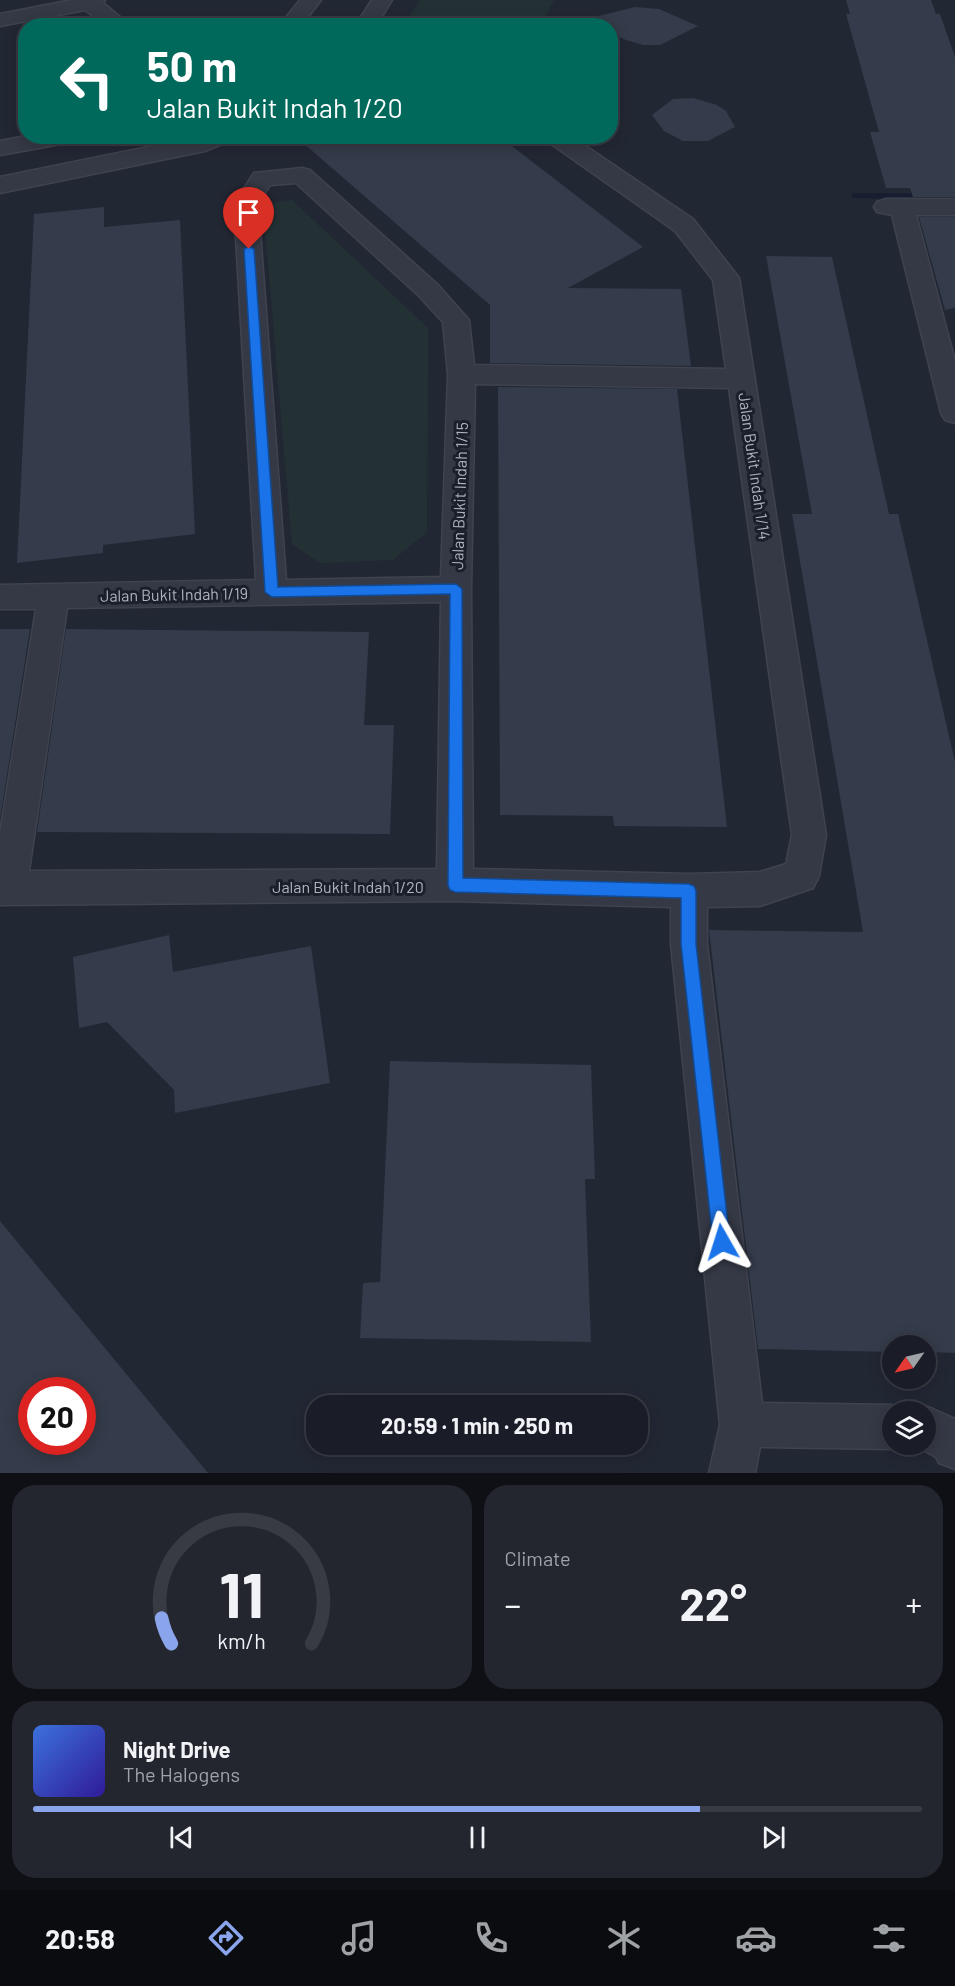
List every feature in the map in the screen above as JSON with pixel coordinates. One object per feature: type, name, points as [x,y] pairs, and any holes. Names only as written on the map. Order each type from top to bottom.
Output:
[{"type":"street","points":[[296,18],[311,0]]},
{"type":"street","points":[[370,18],[382,0]]},
{"type":"street","points":[[0,20],[92,2],[111,18]]},
{"type":"street","points":[[0,148],[22,144]]},
{"type":"street","points":[[0,184],[205,144]]},
{"type":"street","name":"Jalan Bukit Indah 1/14","points":[[567,144],[684,225],[726,278],[809,835],[801,876]]},
{"type":"street","name":"Jalan Bukit Indah 1/15","points":[[272,592],[246,204],[262,178],[302,175],[428,290],[456,320],[462,374],[456,589],[455,885]]},
{"type":"street","points":[[955,207],[894,207],[955,413]]},
{"type":"street","points":[[462,374],[742,379]]},
{"type":"street","name":"Jalan Bukit Indah 1/19","points":[[0,597],[456,589]]},
{"type":"street","points":[[5,888],[53,597]]},
{"type":"street","name":"Jalan Bukit Indah 1/20","points":[[5,888],[455,885],[689,891],[760,889],[801,876]]},
{"type":"street","points":[[689,891],[688,944],[742,1425],[732,1473]]},
{"type":"street","points":[[742,1425],[882,1427]]},
{"type":"street","points":[[936,1433],[952,1441],[955,1447]]},
{"type":"shaded area","points":[[420,0],[554,0],[545,18],[408,18]]},
{"type":"shaded area","points":[[292,200],[428,328],[427,532],[393,560],[320,563],[292,544],[263,204]]},
{"type":"building","points":[[846,0],[931,0],[936,14],[940,14],[955,57],[955,197],[913,197],[910,188],[886,188],[870,132],[879,132],[846,14],[850,14]]},
{"type":"building","points":[[635,7],[659,9],[698,26],[660,45],[643,45],[618,36],[618,18],[591,18]]},
{"type":"building","points":[[693,98],[717,105],[726,111],[735,127],[708,141],[683,141],[664,131],[652,115],[673,99]]},
{"type":"building","points":[[304,144],[509,144],[643,247],[568,288],[681,289],[691,366],[490,363],[490,305]]},
{"type":"building","points":[[104,207],[104,227],[180,220],[195,534],[103,545],[103,553],[17,563],[34,214]]},
{"type":"building","points":[[919,217],[955,217],[955,308],[945,310]]},
{"type":"building","points":[[766,256],[832,257],[889,514],[898,514],[955,762],[955,1353],[936,1352],[936,1335],[882,1335],[882,1352],[758,1349],[709,930],[863,932],[792,514],[812,514]]},
{"type":"building","points":[[498,387],[677,389],[727,827],[614,826],[613,816],[500,815]]},
{"type":"building","points":[[0,629],[30,629],[0,819]]},
{"type":"building","points":[[66,629],[369,632],[364,725],[394,725],[390,834],[37,832]]},
{"type":"building","points":[[169,935],[173,972],[311,946],[330,1083],[175,1113],[174,1090],[107,1022],[79,1028],[73,957]]},
{"type":"building","points":[[390,1061],[591,1065],[595,1179],[585,1179],[591,1342],[360,1338],[363,1283],[380,1282]]},
{"type":"building","points":[[0,1221],[208,1473],[0,1473]]},
{"type":"waterway","points":[[855,196],[955,197]]},
{"type":"route","points":[[249,249],[272,592],[456,589],[455,885],[689,891],[688,944],[722,1242]]}]
